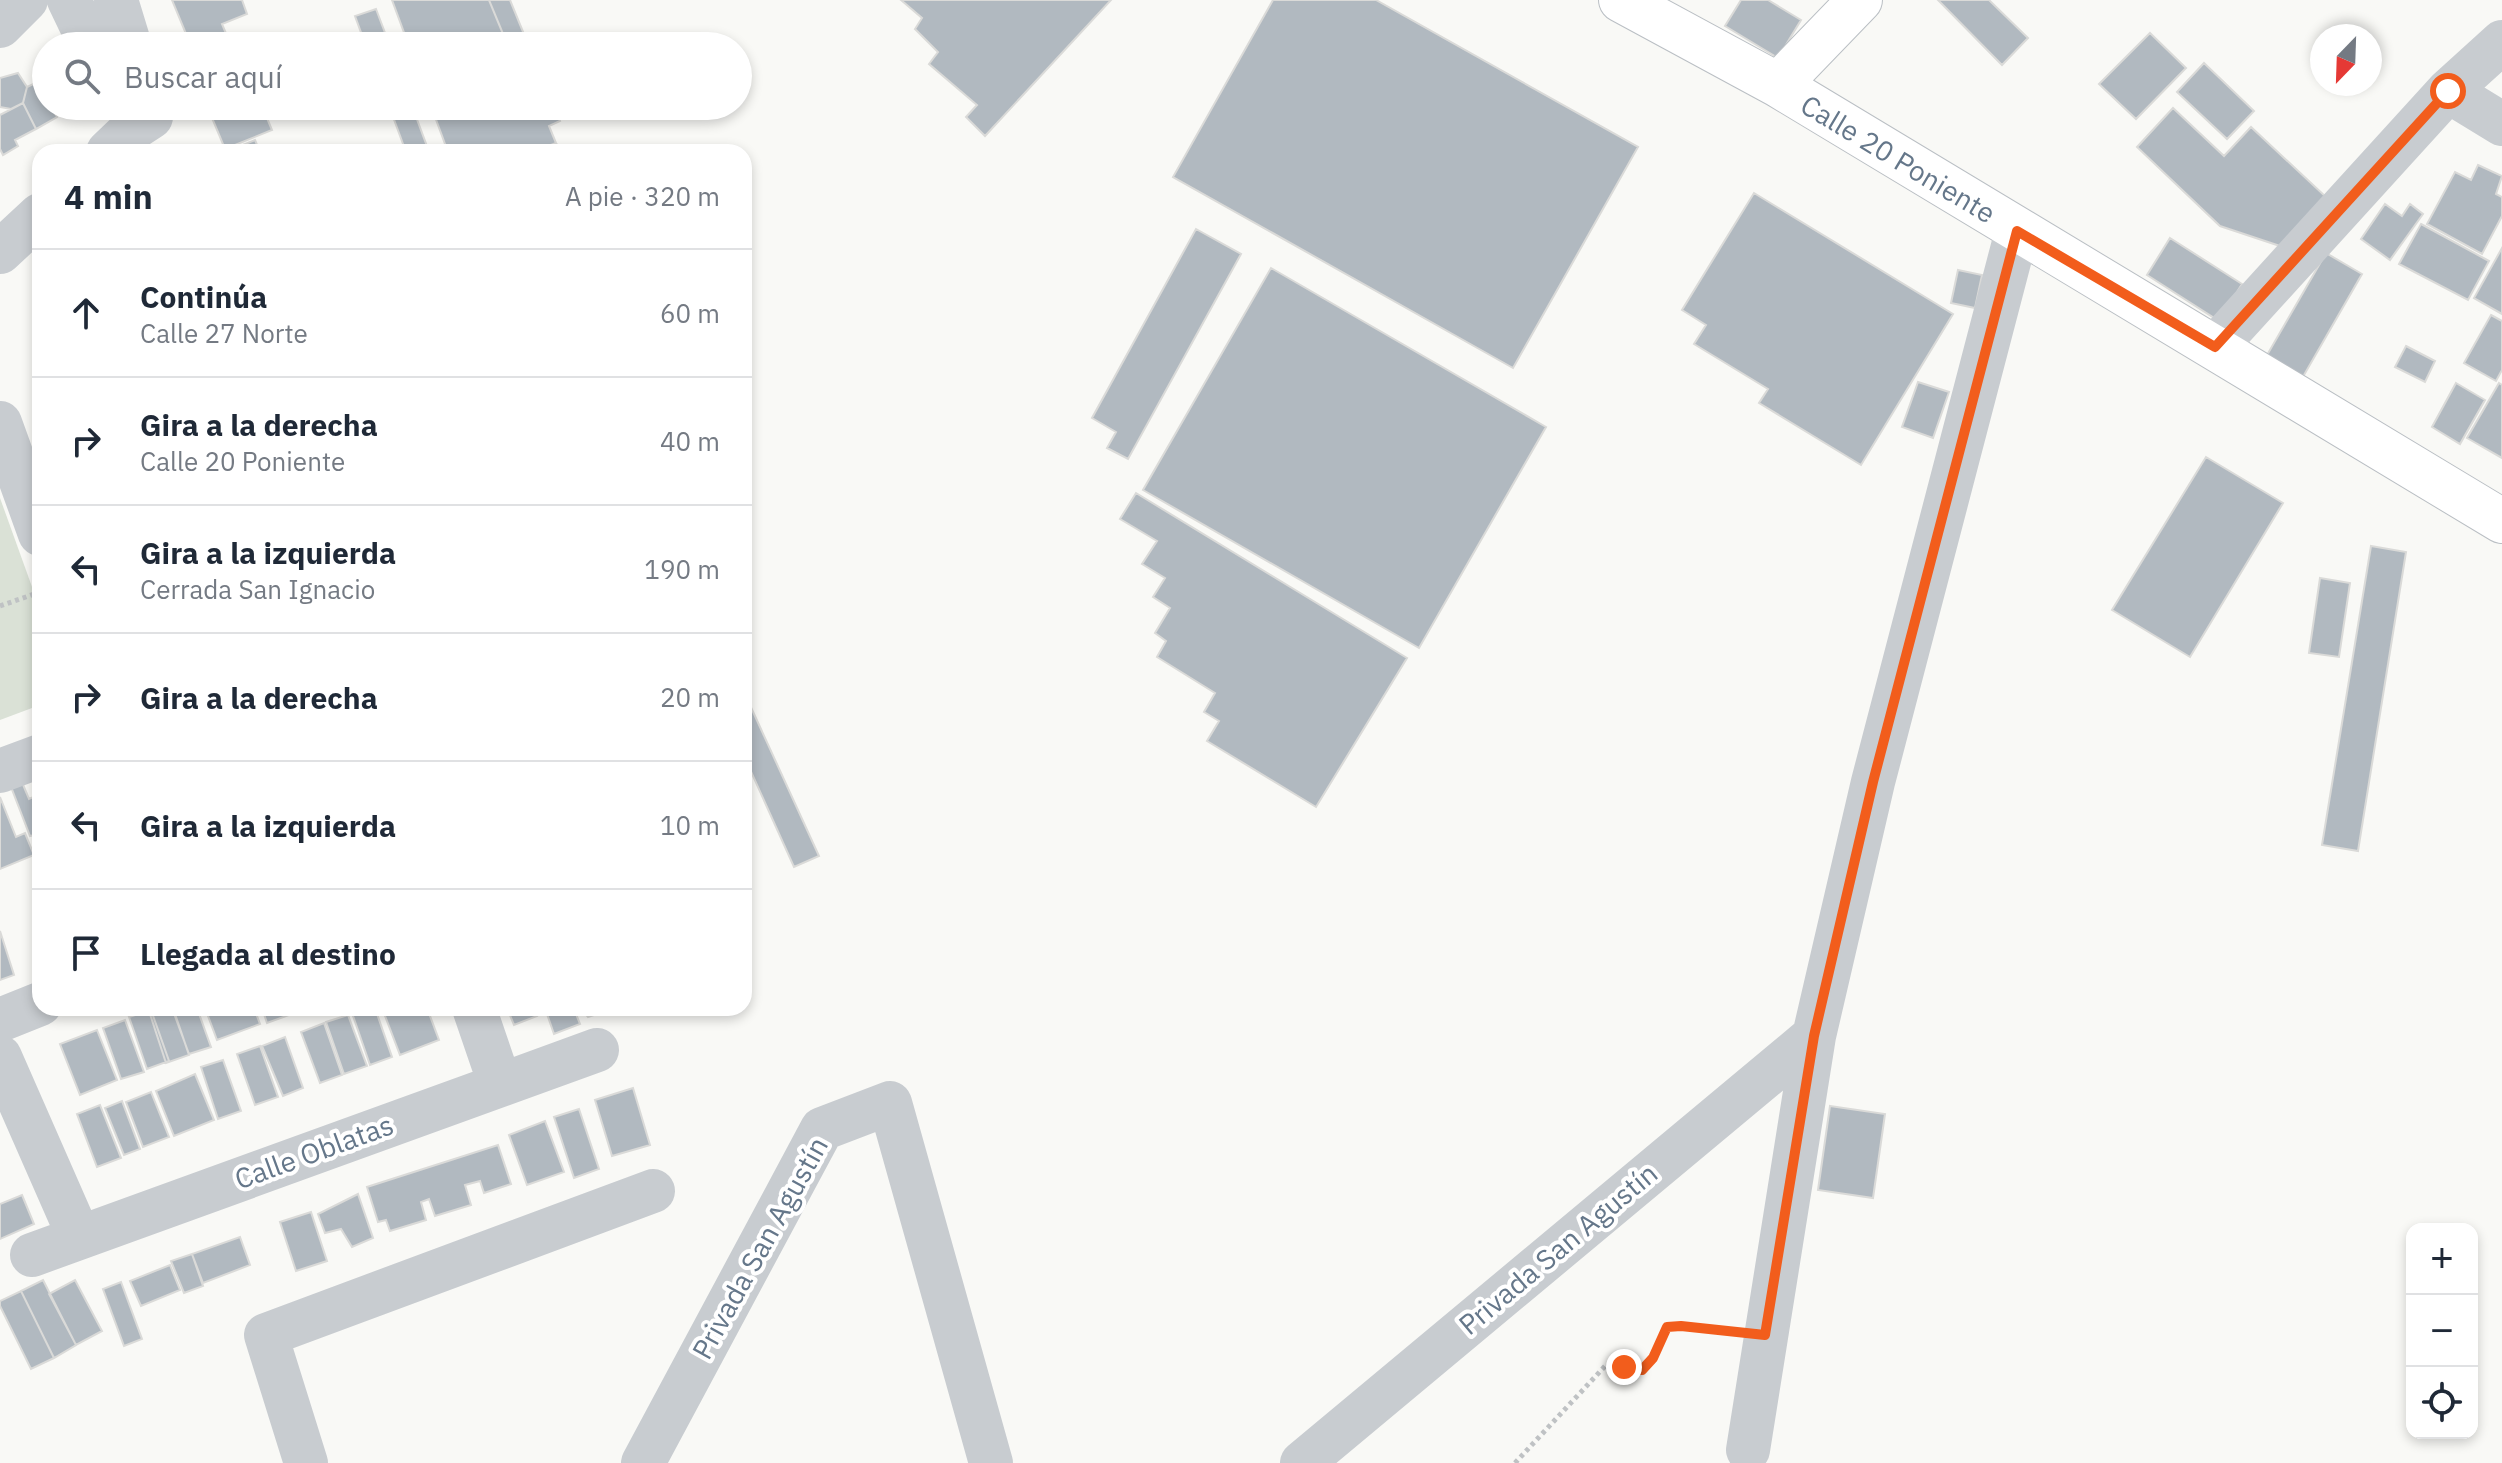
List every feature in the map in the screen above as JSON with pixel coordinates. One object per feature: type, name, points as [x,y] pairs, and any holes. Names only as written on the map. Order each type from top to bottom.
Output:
[{"type":"main road","name":"Calle 20 Poniente","points":[[1621,0],[1778,85],[2502,521]]},
{"type":"main road","points":[[1778,85],[1860,0]]},
{"type":"street","points":[[0,26],[26,0]]},
{"type":"street","points":[[69,0],[84,32]]},
{"type":"street","points":[[116,0],[126,32]]},
{"type":"street","points":[[2215,347],[2448,91],[2502,42]]},
{"type":"street","points":[[2448,91],[2502,124]]},
{"type":"street","points":[[0,252],[32,222]]},
{"type":"street","points":[[1748,1450],[1814,1036],[1873,782],[2017,231]]},
{"type":"street","points":[[0,423],[32,512]]},
{"type":"street","points":[[0,771],[32,759]]},
{"type":"street","points":[[0,1020],[32,1007]]},
{"type":"street","points":[[477,1016],[500,1084]]},
{"type":"street","name":"Privada San Agustín","points":[[1302,1463],[1814,1036]]},
{"type":"street","name":"Calle Oblatas","points":[[32,1255],[597,1050]]},
{"type":"street","points":[[0,1057],[79,1237]]},
{"type":"street","name":"Privada San Agustín","points":[[643,1463],[822,1129],[890,1103],[991,1463]]},
{"type":"street","points":[[306,1463],[266,1335],[653,1191]]},
{"type":"path","points":[[0,606],[32,595]]},
{"type":"path","points":[[1515,1463],[1607,1364],[1642,1370],[1653,1358],[1667,1327],[1765,1335]]},
{"type":"shaded area","points":[[0,498],[32,587],[32,708],[0,720]]},
{"type":"building","points":[[172,0],[242,0],[247,14],[222,24],[225,32],[185,32]]},
{"type":"building","points":[[392,0],[489,0],[502,32],[404,32]]},
{"type":"building","points":[[489,0],[510,0],[523,32],[502,32]]},
{"type":"building","points":[[901,0],[1111,0],[985,136],[966,117],[977,105],[929,64],[938,52],[915,29],[922,18]]},
{"type":"building","points":[[1273,0],[1376,0],[1638,147],[1513,368],[1173,177]]},
{"type":"building","points":[[1741,0],[1768,0],[1801,20],[1778,58],[1725,26]]},
{"type":"building","points":[[1938,0],[1989,0],[2028,38],[2002,65]]},
{"type":"building","points":[[376,9],[385,32],[361,32],[355,16]]},
{"type":"building","points":[[2150,33],[2186,68],[2136,119],[2099,84]]},
{"type":"building","points":[[2204,63],[2254,111],[2227,139],[2177,92]]},
{"type":"building","points":[[18,73],[27,87],[23,103],[11,109],[0,107],[0,78]]},
{"type":"building","points":[[32,85],[32,120],[52,120],[36,129],[23,103],[27,87]]},
{"type":"building","points":[[23,103],[36,129],[15,140],[18,146],[3,155],[0,149],[0,115]]},
{"type":"building","points":[[2173,108],[2224,156],[2251,127],[2326,197],[2280,246],[2220,226],[2137,147]]},
{"type":"building","points":[[213,120],[268,120],[272,130],[237,144],[223,144]]},
{"type":"building","points":[[394,120],[417,120],[426,144],[403,144]]},
{"type":"building","points":[[436,120],[560,121],[549,126],[556,143],[553,144],[445,144]]},
{"type":"building","points":[[2478,165],[2502,176],[2496,194],[2502,197],[2502,216],[2482,254],[2427,224],[2455,172],[2471,180]]},
{"type":"building","points":[[1754,193],[1953,314],[1861,465],[1759,403],[1768,389],[1694,344],[1706,325],[1682,310]]},
{"type":"building","points":[[2385,204],[2402,216],[2410,204],[2423,214],[2390,260],[2361,239]]},
{"type":"building","points":[[2421,224],[2489,261],[2468,300],[2399,264]]},
{"type":"building","points":[[1196,229],[1241,254],[1128,459],[1107,448],[1116,432],[1092,418]]},
{"type":"building","points":[[2170,238],[2242,284],[2219,321],[2147,275]]},
{"type":"building","points":[[2502,248],[2502,314],[2474,298]]},
{"type":"building","points":[[2326,253],[2362,274],[2300,382],[2263,362]]},
{"type":"building","points":[[1271,268],[1546,427],[1419,648],[1143,490]]},
{"type":"building","points":[[1958,270],[1982,275],[1975,308],[1951,303]]},
{"type":"building","points":[[2491,315],[2502,321],[2502,370],[2496,381],[2464,363]]},
{"type":"building","points":[[2406,346],[2435,361],[2425,382],[2395,367]]},
{"type":"building","points":[[1918,382],[1949,392],[1933,438],[1902,427]]},
{"type":"building","points":[[2456,383],[2485,400],[2460,444],[2432,427]]},
{"type":"building","points":[[2499,383],[2502,385],[2502,458],[2467,438]]},
{"type":"building","points":[[2206,457],[2283,503],[2190,657],[2112,610]]},
{"type":"building","points":[[1136,493],[1407,658],[1316,807],[1207,741],[1219,721],[1204,712],[1215,693],[1157,657],[1166,641],[1155,633],[1170,608],[1153,597],[1165,578],[1142,564],[1157,541],[1120,519]]},
{"type":"building","points":[[2371,546],[2406,552],[2358,851],[2322,845]]},
{"type":"building","points":[[2320,578],[2350,583],[2339,657],[2309,653]]},
{"type":"building","points":[[752,709],[819,856],[794,867],[752,774]]},
{"type":"building","points":[[19,775],[29,799],[32,798],[32,836],[30,836],[8,779]]},
{"type":"building","points":[[0,797],[16,837],[25,833],[32,856],[0,869]]},
{"type":"building","points":[[0,931],[14,975],[0,980]]},
{"type":"building","points":[[151,1016],[176,1016],[189,1055],[166,1063]]},
{"type":"building","points":[[153,1016],[169,1061],[147,1069],[129,1017]]},
{"type":"building","points":[[175,1016],[200,1016],[211,1047],[189,1054]]},
{"type":"building","points":[[208,1016],[257,1016],[260,1024],[217,1040]]},
{"type":"building","points":[[265,1016],[286,1016],[267,1023]]},
{"type":"building","points":[[348,1016],[367,1066],[344,1074],[326,1022]]},
{"type":"building","points":[[353,1016],[378,1016],[392,1057],[370,1065]]},
{"type":"building","points":[[385,1016],[430,1016],[439,1040],[400,1055]]},
{"type":"building","points":[[510,1016],[537,1016],[514,1025]]},
{"type":"building","points":[[548,1016],[577,1016],[580,1024],[554,1034]]},
{"type":"building","points":[[125,1020],[144,1072],[121,1079],[103,1028]]},
{"type":"building","points":[[324,1023],[342,1075],[320,1083],[301,1032]]},
{"type":"building","points":[[97,1030],[117,1080],[80,1095],[60,1044]]},
{"type":"building","points":[[285,1037],[303,1088],[283,1096],[262,1046]]},
{"type":"building","points":[[260,1046],[278,1097],[255,1105],[237,1054]]},
{"type":"building","points":[[223,1060],[241,1111],[218,1119],[201,1067]]},
{"type":"building","points":[[195,1074],[214,1120],[174,1136],[156,1091]]},
{"type":"building","points":[[633,1088],[650,1145],[612,1156],[595,1100]]},
{"type":"building","points":[[151,1092],[169,1137],[143,1147],[126,1102]]},
{"type":"building","points":[[122,1101],[140,1149],[124,1155],[105,1108]]},
{"type":"building","points":[[100,1105],[121,1158],[97,1167],[77,1114]]},
{"type":"building","points":[[1830,1106],[1885,1114],[1873,1198],[1818,1190]]},
{"type":"building","points":[[579,1109],[599,1169],[574,1178],[554,1117]]},
{"type":"building","points":[[545,1121],[564,1172],[527,1185],[509,1135]]},
{"type":"building","points":[[498,1145],[511,1184],[484,1193],[480,1181],[465,1185],[471,1205],[435,1216],[429,1199],[421,1202],[426,1220],[390,1231],[386,1220],[378,1222],[367,1187]]},
{"type":"building","points":[[358,1194],[373,1238],[352,1247],[341,1229],[325,1233],[318,1214]]},
{"type":"building","points":[[22,1195],[34,1224],[0,1239],[0,1204]]},
{"type":"building","points":[[311,1212],[327,1261],[296,1271],[280,1222]]},
{"type":"building","points":[[240,1237],[250,1265],[203,1283],[192,1254]]},
{"type":"building","points":[[192,1254],[203,1286],[184,1293],[171,1261]]},
{"type":"building","points":[[170,1265],[180,1290],[141,1306],[130,1281]]},
{"type":"building","points":[[43,1280],[76,1345],[54,1358],[21,1291]]},
{"type":"building","points":[[75,1280],[102,1331],[76,1345],[49,1294]]},
{"type":"building","points":[[121,1282],[142,1339],[124,1346],[103,1289]]},
{"type":"building","points":[[21,1291],[54,1358],[31,1369],[0,1306],[0,1301]]},
{"type":"route","points":[[1624,1367],[1642,1370],[1653,1358],[1667,1327],[1765,1335],[1814,1036],[1873,782],[2017,231],[2215,347],[2448,91]]}]
